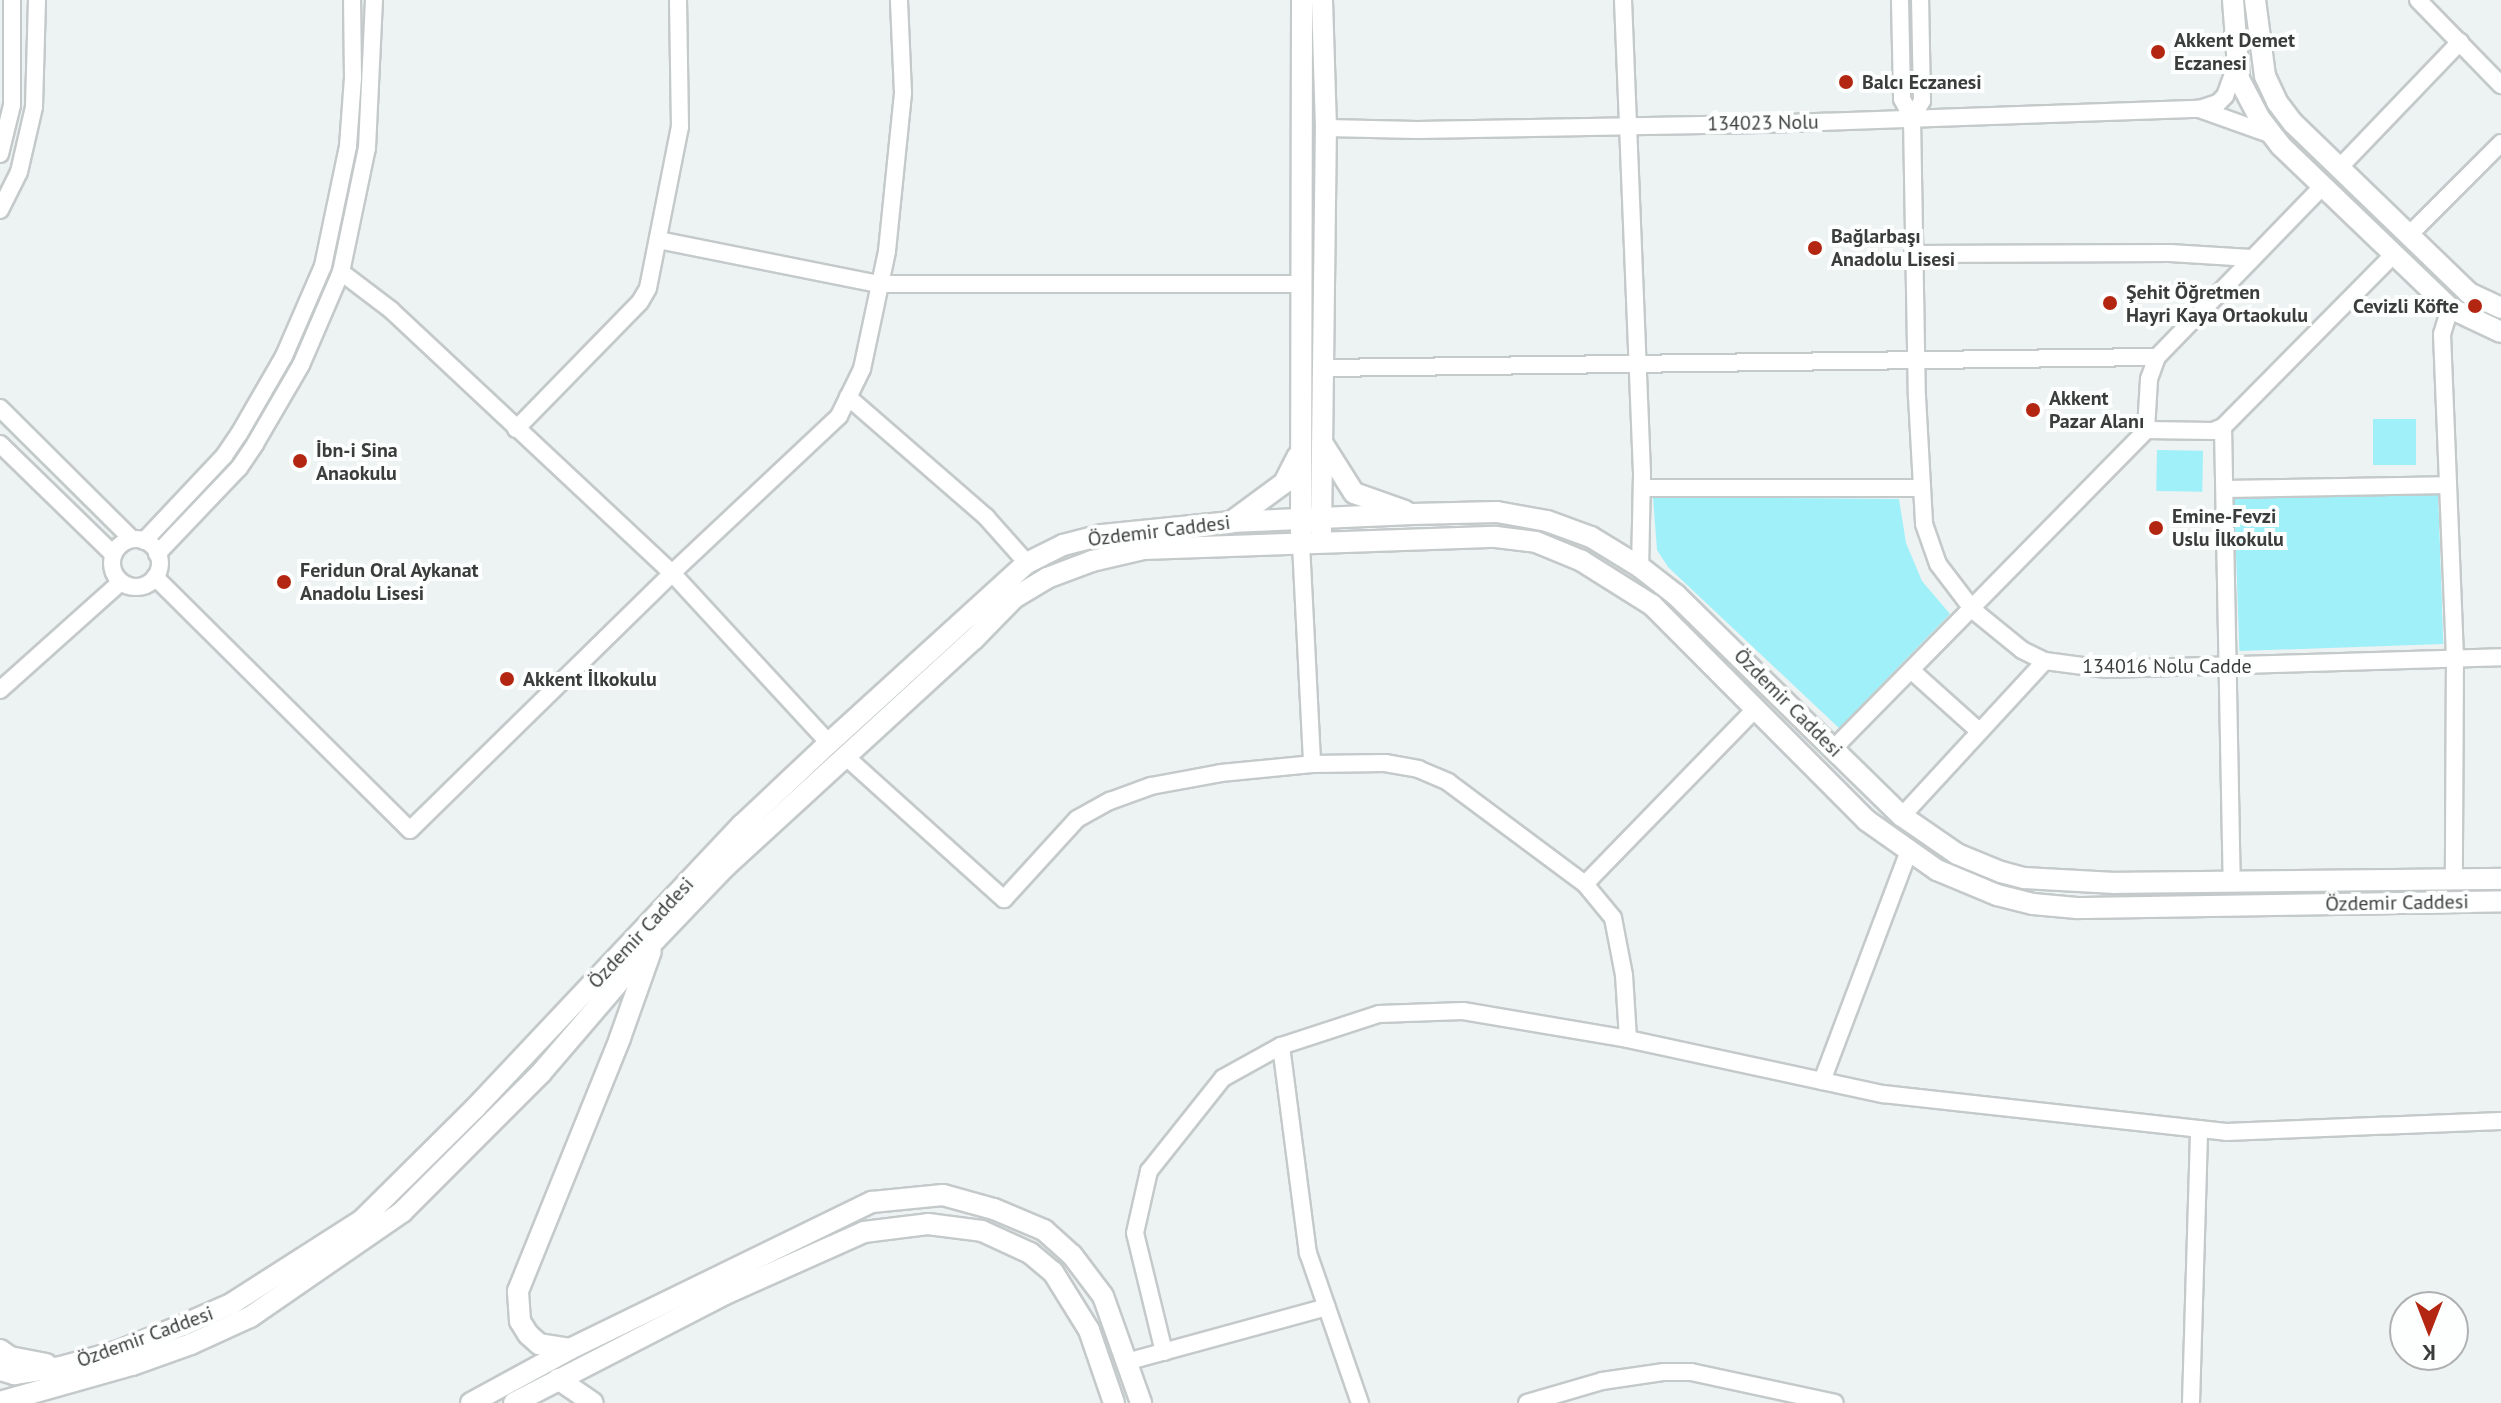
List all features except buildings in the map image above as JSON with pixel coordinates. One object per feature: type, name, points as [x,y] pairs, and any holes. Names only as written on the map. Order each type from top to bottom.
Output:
[{"type":"main road","points":[[2233,0],[2236,66],[2244,92],[2272,135],[2322,187],[2450,308],[2501,332]]},
{"type":"main road","points":[[2255,0],[2270,90],[2293,123],[2469,293],[2501,308]]},
{"type":"main road","points":[[1311,544],[1311,519],[1322,443],[1326,128],[1312,1]]},
{"type":"main road","points":[[1311,519],[1300,452],[1302,284],[1312,1]]},
{"type":"main road","points":[[1322,443],[1354,493],[1412,514]]},
{"type":"main road","points":[[1231,522],[1284,483],[1300,452]]},
{"type":"main road","name":"Özdemir Caddesi","points":[[0,1370],[14,1374],[62,1376],[191,1344],[250,1317],[402,1212],[541,1073],[656,939],[837,750],[1027,563],[1063,545],[1102,535],[1231,522],[1412,514],[1497,512],[1547,521],[1591,537],[1640,567],[1676,595],[1902,816],[1957,854],[2024,878],[2115,883],[2501,879]]},
{"type":"main road","name":"Özdemir Caddesi","points":[[0,1402],[231,1304],[361,1221],[475,1108],[742,825],[973,640],[1014,598],[1047,578],[1092,561],[1144,549],[1482,537],[1536,542],[1582,561],[1652,605],[1866,820],[1909,851],[1966,885],[2033,904],[2501,901]]},
{"type":"main road","points":[[570,1349],[539,1344],[528,1334],[520,1321],[518,1291],[620,1038],[656,939]]},
{"type":"main road","points":[[471,1403],[570,1349],[872,1202],[943,1195],[994,1209],[1044,1230],[1072,1255],[1103,1296],[1141,1403]]},
{"type":"main road","points":[[514,1403],[725,1294],[864,1232],[928,1224],[982,1231],[1030,1253],[1053,1272],[1089,1330],[1114,1403]]},
{"type":"main road","points":[[0,1350],[10,1357],[62,1376],[39,1403]]},
{"type":"main road","points":[[558,1379],[593,1403]]},
{"type":"street","points":[[0,154],[12,105],[12,0]]},
{"type":"street","points":[[0,408],[138,540],[157,554],[159,566],[155,577],[139,586],[121,582],[112,566],[113,554],[121,544],[138,540],[224,456],[284,356],[323,266],[348,146],[353,78],[352,0]]},
{"type":"street","points":[[157,554],[239,468],[255,444],[301,365],[341,272],[367,148],[374,0]]},
{"type":"street","points":[[516,429],[640,302],[648,288],[680,127],[678,0]]},
{"type":"street","points":[[155,577],[410,830],[672,573],[839,416],[862,369],[887,251],[903,93],[899,0]]},
{"type":"street","points":[[1623,0],[1626,126],[1639,365],[1640,567]]},
{"type":"street","points":[[1900,0],[1902,99],[1912,118]]},
{"type":"street","points":[[1912,118],[1922,101],[1920,0]]},
{"type":"street","points":[[2418,0],[2501,85]]},
{"type":"street","points":[[0,210],[19,172],[34,107],[38,1]]},
{"type":"street","points":[[2339,168],[2460,42]]},
{"type":"street","points":[[2199,109],[2218,103],[2225,96],[2236,66]]},
{"type":"street","points":[[2199,109],[2272,135]]},
{"type":"street","name":"134023 Nolu","points":[[1326,128],[1417,130],[1626,126],[2199,109]]},
{"type":"street","name":"134016 Nolu Cadde","points":[[1912,118],[1916,362],[1924,524],[1938,564],[1973,610],[2022,650],[2045,661],[2106,669],[2226,668],[2455,656],[2501,657]]},
{"type":"street","points":[[2409,235],[2501,143]]},
{"type":"street","points":[[1834,748],[1973,610],[2146,430],[2149,379],[2157,357],[2322,187]]},
{"type":"street","points":[[658,240],[879,284],[1302,284]]},
{"type":"street","points":[[1913,254],[2170,253],[2251,258]]},
{"type":"street","points":[[2146,430],[2204,431],[2223,427],[2393,255]]},
{"type":"street","points":[[341,272],[391,310],[672,573],[837,750],[1004,899],[1077,819],[1110,801],[1151,786],[1221,773],[1312,764],[1385,763],[1418,769],[1448,782],[1585,884],[1613,918],[1624,975],[1628,1039]]},
{"type":"street","points":[[2450,308],[2442,334],[2455,656],[2454,880]]},
{"type":"street","points":[[1323,368],[2157,357]]},
{"type":"street","points":[[848,397],[986,517],[1027,563]]},
{"type":"street","points":[[2223,427],[2232,882]]},
{"type":"street","points":[[0,444],[113,554]]},
{"type":"street","points":[[2225,489],[2447,485]]},
{"type":"street","points":[[1642,488],[1922,488]]},
{"type":"street","points":[[1311,544],[1312,764]]},
{"type":"street","points":[[0,690],[121,582]]},
{"type":"street","points":[[1902,816],[2045,661]]},
{"type":"street","points":[[1912,671],[1980,732]]},
{"type":"street","points":[[1585,884],[1756,708]]},
{"type":"street","points":[[1822,1081],[1909,851]]},
{"type":"street","points":[[1164,1352],[1135,1233],[1149,1171],[1223,1078],[1281,1046],[1379,1014],[1463,1011],[1628,1039],[1883,1094],[2226,1132],[2501,1121]]},
{"type":"street","points":[[1281,1046],[1308,1253],[1360,1403]]},
{"type":"street","points":[[2191,1403],[2199,1129]]},
{"type":"street","points":[[1126,1362],[1327,1307]]},
{"type":"street","points":[[1527,1403],[1615,1378],[1691,1372],[1835,1403]]},
{"type":"shaded area","points":[[2373,419],[2416,419],[2416,465],[2373,465]]},
{"type":"shaded area","points":[[2157,450],[2203,451],[2202,492],[2156,491]]},
{"type":"shaded area","points":[[2438,492],[2443,644],[2239,651],[2234,499]]},
{"type":"shaded area","points":[[1653,497],[1899,499],[1906,543],[1922,581],[1950,614],[1839,728],[1668,567],[1657,550]]},
{"type":"place","name":"Akkent Demet Eczanesi","points":[[2158,52]]},
{"type":"place","name":"Balcı Eczanesi","points":[[1846,82]]},
{"type":"place","name":"Bağlarbaşı Anadolu Lisesi","points":[[1815,248]]},
{"type":"place","name":"Şehit Öğretmen Hayri Kaya Ortaokulu","points":[[2110,303]]},
{"type":"place","name":"Cevizli Köfte","points":[[2475,306]]},
{"type":"place","name":"Akkent Pazar Alanı","points":[[2033,410]]},
{"type":"place","name":"İbn-i Sina Anaokulu","points":[[300,461]]},
{"type":"place","name":"Emine-Fevzi Uslu İlkokulu","points":[[2156,528]]},
{"type":"place","name":"Feridun Oral Aykanat Anadolu Lisesi","points":[[284,582]]},
{"type":"place","name":"Akkent İlkokulu","points":[[507,679]]}]
